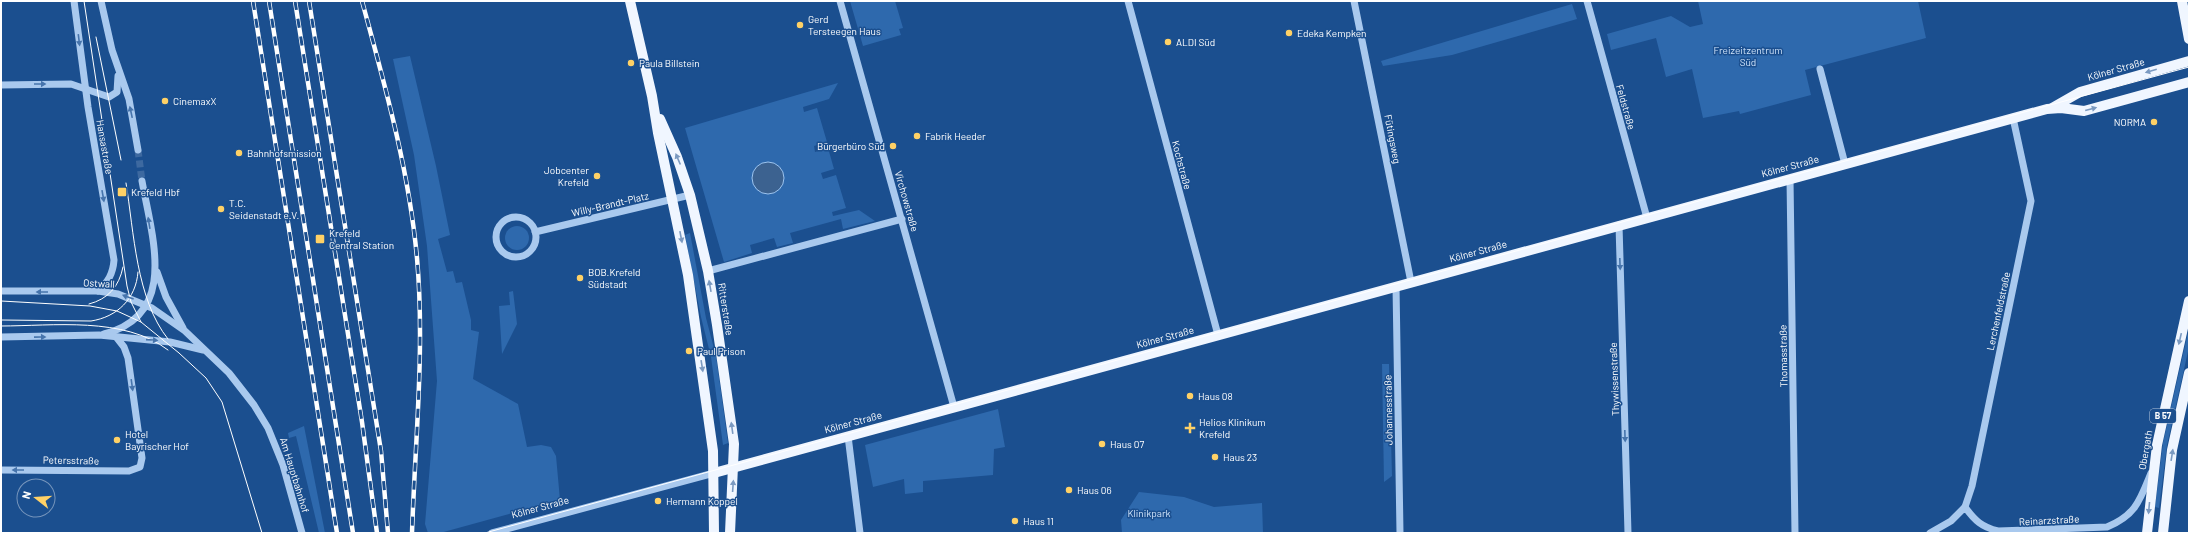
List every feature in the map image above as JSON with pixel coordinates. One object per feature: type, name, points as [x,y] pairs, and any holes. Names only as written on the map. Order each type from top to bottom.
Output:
[{"type":"main road","points":[[2182,1],[2189,39]]},
{"type":"main road","name":"Ritterstraße","points":[[633,2],[658,133],[688,275],[701,361],[714,473],[714,533]]},
{"type":"main road","name":"Kölner Straße","points":[[714,473],[2052,108],[2080,92],[2189,60]]},
{"type":"main road","name":"Kölner Straße","points":[[2052,108],[2084,111],[2189,82]]},
{"type":"main road","name":"Ritterstraße","points":[[652,96],[664,130],[677,158],[690,196],[708,271],[731,422],[734,467],[730,533]]},
{"type":"main road","name":"Obergath","points":[[2147,533],[2154,467],[2189,301]]},
{"type":"main road","name":"B 57","points":[[2163,533],[2172,450],[2189,373]]},
{"type":"street","name":"Hansastraße","points":[[74,1],[86,90],[114,260],[112,274],[106,284],[98,291]]},
{"type":"street","points":[[101,1],[118,73],[129,99],[138,150]]},
{"type":"street","name":"Virchowstraße","points":[[840,1],[954,407]]},
{"type":"street","name":"Kochstraße","points":[[1128,1],[1218,335]]},
{"type":"street","name":"Fütingsweg","points":[[1354,1],[1411,282]]},
{"type":"street","name":"Feldstraße","points":[[1587,1],[1647,218]]},
{"type":"street","points":[[1820,70],[1845,164]]},
{"type":"street","points":[[1,84],[71,84],[103,96],[112,96],[118,87],[118,73]]},
{"type":"street","name":"Lerchenfeldstraße","points":[[1965,507],[1973,478],[2031,201],[2014,118]]},
{"type":"street","name":"Thomasstraße","points":[[1790,179],[1795,533]]},
{"type":"street","points":[[142,181],[155,261],[166,297],[185,331]]},
{"type":"street","name":"Willy-Brandt-Platz","points":[[535,232],[690,196]]},
{"type":"street","points":[[515,217],[528,221],[535,232],[536,237],[533,248],[525,255],[519,257],[508,256],[503,252],[496,241],[496,234],[502,222],[515,217]]},
{"type":"street","points":[[708,271],[902,219]]},
{"type":"street","name":"Thywissenstraße","points":[[1619,225],[1628,533]]},
{"type":"street","points":[[100,335],[128,325],[138,318],[147,306],[154,282],[155,261]]},
{"type":"street","name":"Johannesstraße","points":[[1396,286],[1400,533]]},
{"type":"street","name":"Ostwall","points":[[1,291],[98,291],[118,294],[147,306],[185,331]]},
{"type":"street","name":"Am Hauptbahnhof","points":[[185,331],[229,373],[242,388],[268,428],[283,465],[302,533]]},
{"type":"street","points":[[1,337],[100,335],[117,338]]},
{"type":"street","name":"Am Hauptbahnhof","points":[[117,338],[177,343],[205,351]]},
{"type":"street","name":"Petersstraße","points":[[1,470],[129,471],[140,467],[142,458],[128,358],[124,347],[117,338]]},
{"type":"street","points":[[848,436],[860,533]]},
{"type":"street","name":"Reinarzstraße","points":[[1965,507],[1975,521],[1985,528],[1998,531],[2107,527],[2123,520],[2134,510],[2154,467]]},
{"type":"street","name":"Kölner Straße","points":[[492,533],[714,473]]},
{"type":"street","points":[[1930,533],[1951,521],[1965,507]]},
{"type":"green space","points":[[850,1],[895,1],[903,28],[899,29],[901,35],[863,46]]},
{"type":"green space","name":"Freizeitzentrum Süd","points":[[1698,1],[1918,1],[1926,38],[1805,70],[1811,95],[1740,114],[1739,111],[1703,118],[1692,69],[1666,77],[1656,38],[1611,50],[1607,34],[1671,16],[1690,27],[1703,24]]},
{"type":"green space","points":[[1572,4],[1577,19],[1452,55],[1383,66],[1381,61]]},
{"type":"green space","points":[[410,56],[436,166],[450,235],[438,239],[447,272],[453,271],[456,283],[462,282],[471,320],[471,330],[479,332],[473,379],[518,404],[527,447],[541,445],[551,447],[556,456],[560,500],[440,533],[428,533],[425,524],[437,381],[427,246],[414,155],[393,59]]},
{"type":"green space","points":[[838,83],[829,99],[803,107],[804,112],[817,108],[827,142],[814,146],[815,152],[828,148],[834,169],[821,173],[823,179],[836,175],[846,208],[832,212],[833,216],[859,210],[875,221],[843,229],[841,219],[790,233],[793,243],[777,247],[774,238],[750,245],[752,253],[724,262],[685,128]]},
{"type":"green space","points":[[517,226],[526,229],[529,238],[526,247],[517,250],[508,247],[505,238],[508,229]]},
{"type":"green space","points":[[690,233],[706,318],[716,356],[728,443],[723,445],[711,357],[701,317],[685,235]]},
{"type":"green space","points":[[513,291],[517,324],[502,354],[499,306],[510,305],[509,292]]},
{"type":"green space","points":[[2189,328],[2189,347],[2167,445],[2159,508],[2155,507],[2163,443]]},
{"type":"green space","points":[[1382,364],[1389,364],[1392,476],[1384,482]]},
{"type":"green space","points":[[998,409],[1005,447],[994,449],[993,475],[923,481],[923,492],[905,494],[904,479],[873,487],[865,445]]},
{"type":"green space","points":[[304,426],[325,533],[319,533],[296,436],[289,438],[288,433]]},
{"type":"green space","name":"Klinikpark","points":[[1139,492],[1184,497],[1214,507],[1262,503],[1263,533],[1122,533],[1121,520]]},
{"type":"shaded area","points":[[765,162],[771,162],[781,169],[784,178],[783,184],[777,191],[771,194],[765,194],[755,187],[752,181],[752,175],[759,165]]},
{"type":"tunnel","points":[[138,150],[142,181]]},
{"type":"tram line","points":[[84,1],[127,286],[131,302],[141,322]]},
{"type":"tram line","points":[[96,37],[121,160]]},
{"type":"tram line","points":[[485,533],[2189,67]]},
{"type":"tram line","points":[[126,183],[134,243],[143,285],[149,305],[157,323],[168,339]]},
{"type":"tram line","points":[[89,304],[102,299],[112,291],[119,281],[123,267]]},
{"type":"tram line","points":[[1,320],[91,321],[100,319],[117,311],[124,305],[133,290],[138,272]]},
{"type":"tram line","points":[[1,301],[90,306],[117,311],[141,322],[179,353],[206,378],[222,402],[262,533]]},
{"type":"tram line","points":[[1,326],[88,325],[110,327],[131,332],[150,339],[168,350]]},
{"type":"railway","points":[[253,1],[337,533]]},
{"type":"railway","points":[[269,1],[353,533]]},
{"type":"railway","points":[[295,1],[362,422],[377,533]]},
{"type":"railway","points":[[309,1],[381,451],[388,533]]},
{"type":"railway","points":[[362,1],[402,160],[417,258],[420,361],[412,533]]},
{"type":"place","name":"Gerd Tersteegen Haus","points":[[800,25]]},
{"type":"place","name":"Edeka Kempken","points":[[1289,33]]},
{"type":"place","name":"ALDI Süd","points":[[1168,42]]},
{"type":"place","name":"Paula Billstein","points":[[631,63]]},
{"type":"place","name":"CinemaxX","points":[[165,101]]},
{"type":"place","name":"NORMA","points":[[2154,122]]},
{"type":"place","name":"Fabrik Heeder","points":[[917,136]]},
{"type":"place","name":"Bürgerbüro Süd","points":[[893,146]]},
{"type":"place","name":"Bahnhofsmission","points":[[239,153]]},
{"type":"place","name":"Jobcenter Krefeld","points":[[597,176]]},
{"type":"place","name":"Krefeld Hbf","points":[[122,192]]},
{"type":"place","name":"T.C. Seidenstadt e.V.","points":[[221,209]]},
{"type":"place","name":"Krefeld Central Station","points":[[320,239]]},
{"type":"place","name":"BOB.Krefeld Südstadt","points":[[580,278]]},
{"type":"place","name":"Paul Prison","points":[[689,351]]},
{"type":"place","name":"Haus 08","points":[[1190,396]]},
{"type":"place","name":"Helios Klinikum Krefeld","points":[[1190,428]]},
{"type":"place","name":"Hotel Bayrischer Hof","points":[[117,440]]},
{"type":"place","name":"Haus 07","points":[[1102,444]]},
{"type":"place","name":"Haus 23","points":[[1215,457]]},
{"type":"place","name":"Haus 06","points":[[1069,490]]},
{"type":"place","name":"Hermann Koppel","points":[[658,501]]},
{"type":"place","name":"Haus 11","points":[[1015,521]]}]
